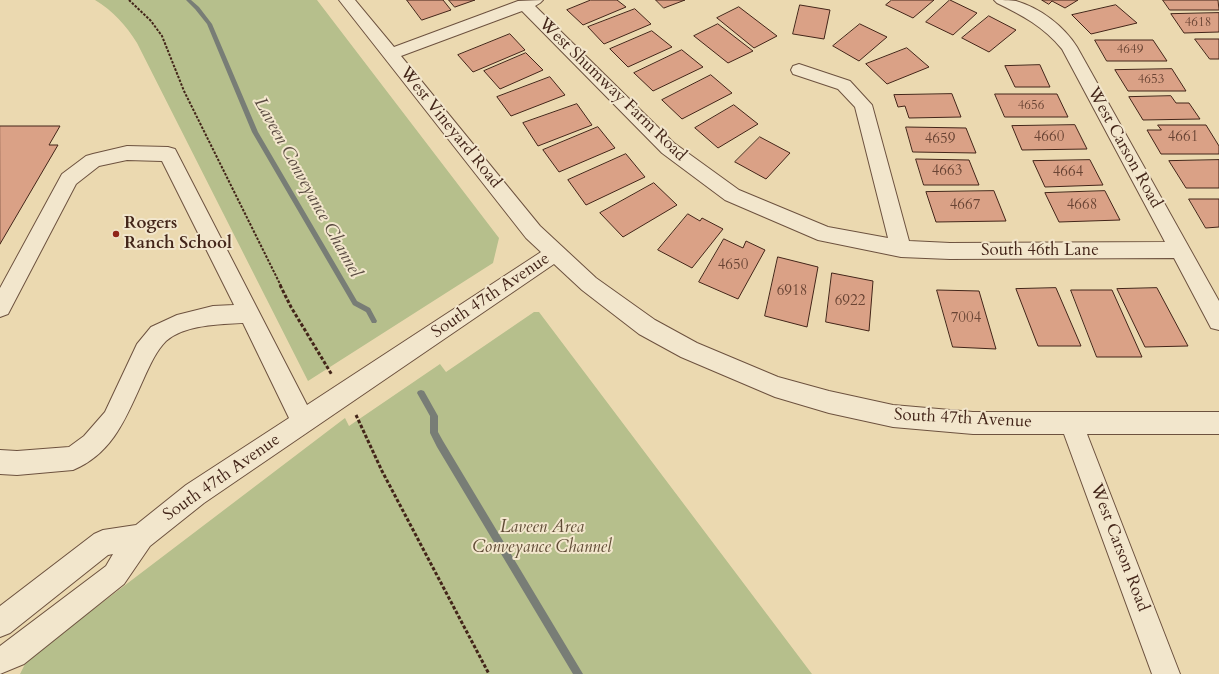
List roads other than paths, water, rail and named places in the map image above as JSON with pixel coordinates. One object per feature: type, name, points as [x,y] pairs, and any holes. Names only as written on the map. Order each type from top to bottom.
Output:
[{"type":"street","name":"West Vineyard Road","points":[[347,0],[534,232],[555,253]]},
{"type":"street","name":"West Carson Road","points":[[1002,0],[1029,12],[1048,24],[1058,33],[1069,47],[1219,321]]},
{"type":"street","points":[[391,54],[529,2]]},
{"type":"street","name":"West Shumway Farm Road","points":[[529,2],[668,148],[732,195],[825,234],[901,249]]},
{"type":"street","points":[[799,70],[844,85],[863,106],[901,249]]},
{"type":"street","points":[[0,308],[69,179],[93,161],[127,153],[168,154],[303,421]]},
{"type":"street","name":"South 46th Lane","points":[[901,249],[950,251],[1179,250]]},
{"type":"street","name":"South 47th Avenue","points":[[0,661],[14,654],[115,575],[141,537],[195,494],[555,253],[589,284],[647,327],[689,350],[775,387],[829,402],[893,416],[973,423],[1219,423]]},
{"type":"street","points":[[0,462],[17,463],[73,458],[93,444],[113,420],[145,351],[159,334],[177,324],[213,315],[249,314]]},
{"type":"street","name":"West Carson Road","points":[[1071,422],[1166,674]]},
{"type":"street","name":"South 47th Avenue","points":[[0,623],[103,543],[141,537]]},
{"type":"waterway","name":"Laveen Conveyance Channel","points":[[188,0],[197,8],[209,24],[255,132],[355,303],[368,310],[374,321]]},
{"type":"waterway","name":"Laveen Conveyance Channel","points":[[421,393],[434,416],[434,433],[440,444],[578,674]]},
{"type":"place","name":"Rogers Ranch School","points":[[116,234]]},
{"type":"park label","name":"Laveen Area Conveyance Channel","points":[[542,538]]}]
